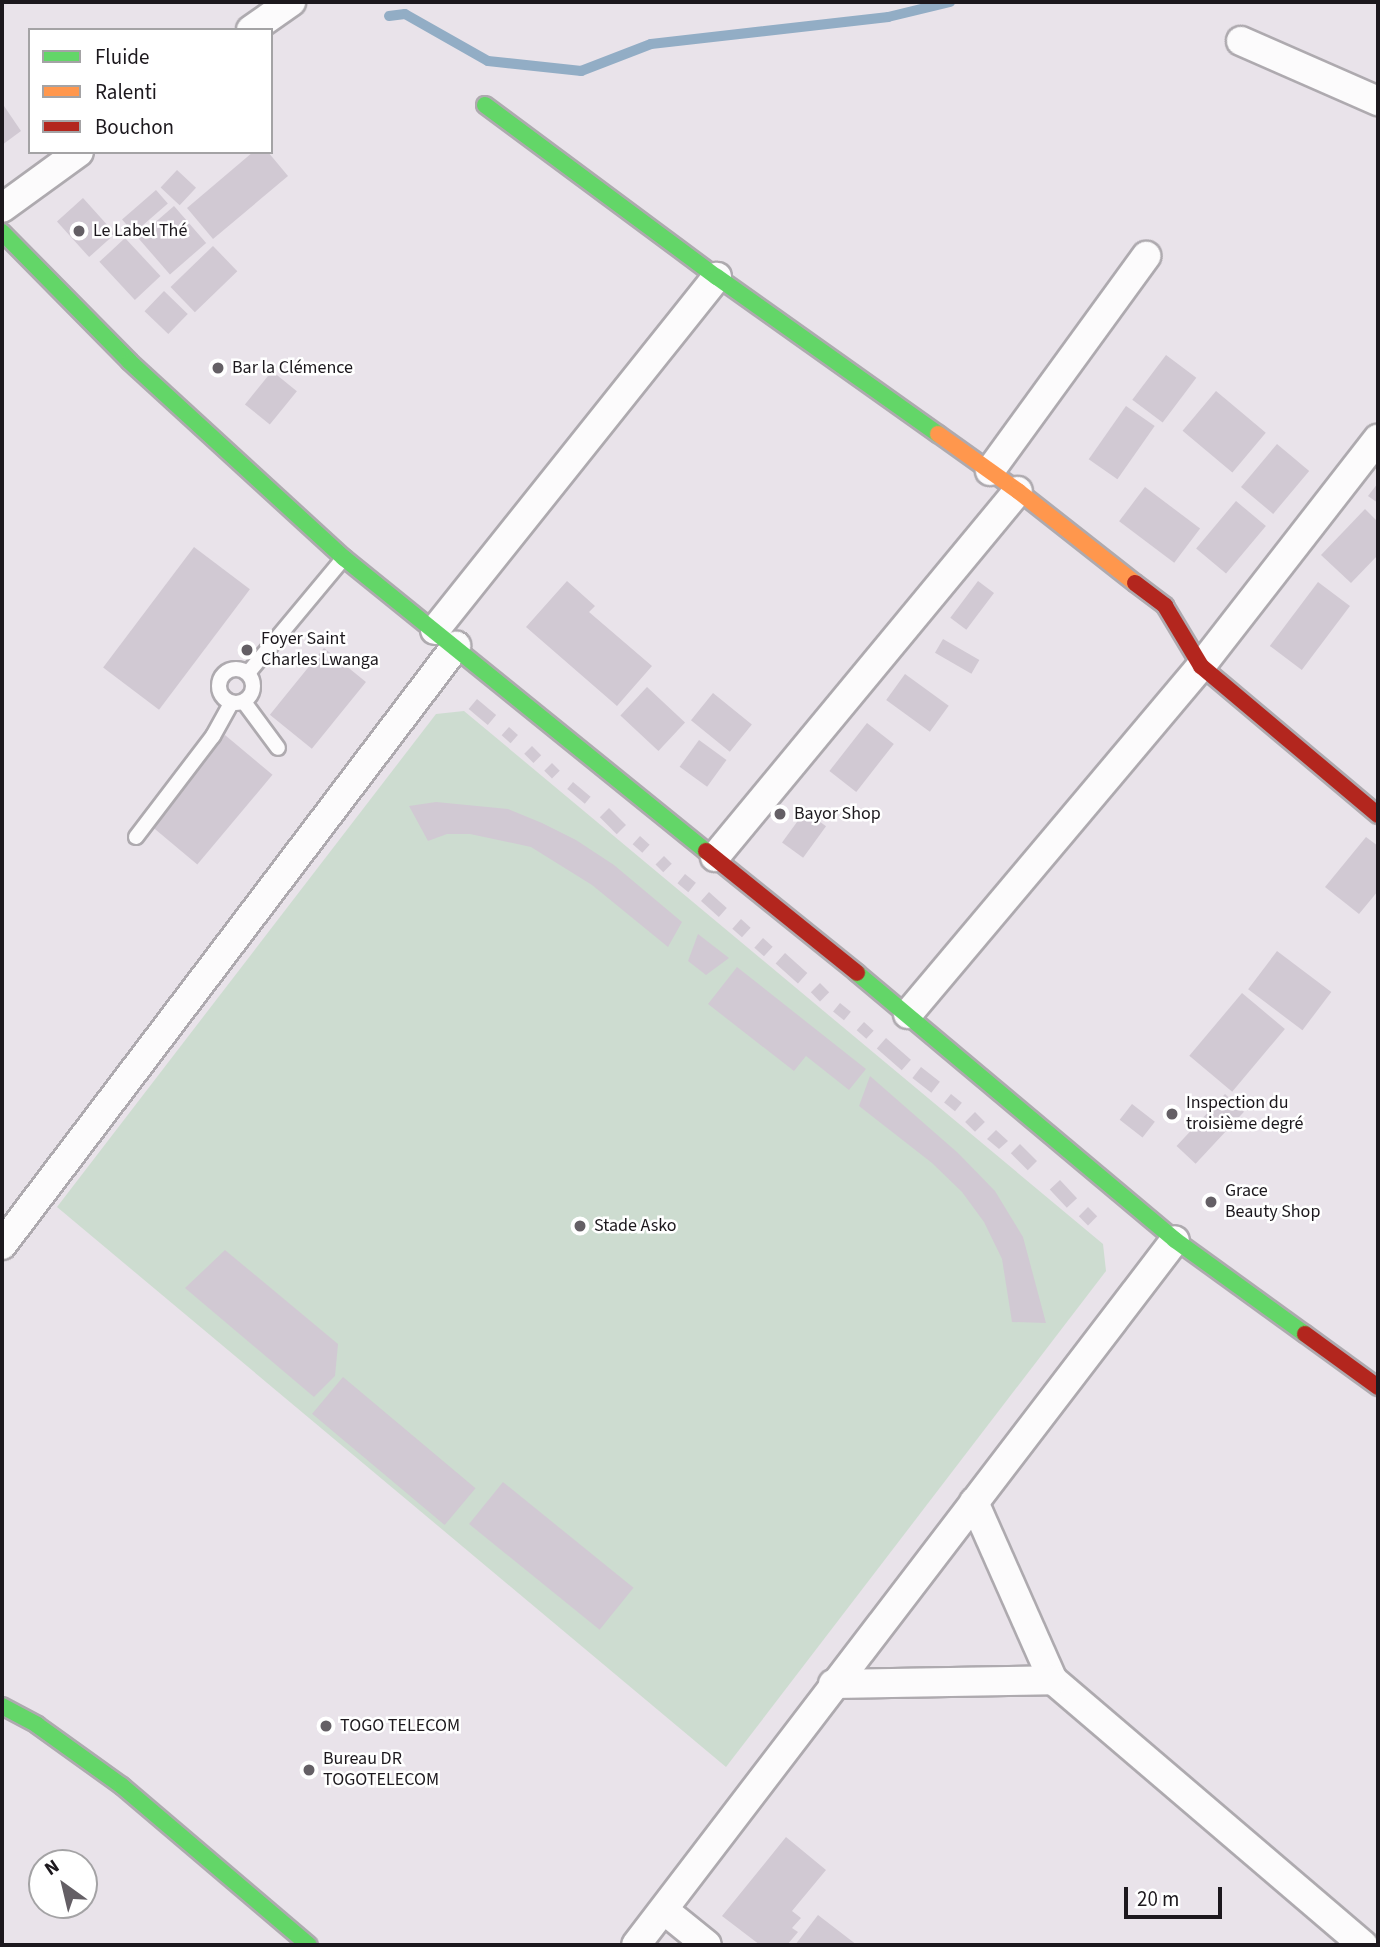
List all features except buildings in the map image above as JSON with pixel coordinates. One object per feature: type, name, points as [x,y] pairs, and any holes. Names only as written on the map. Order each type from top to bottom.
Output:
[{"type":"street","points":[[254,28],[291,2]]},
{"type":"street","points":[[1241,41],[1378,101]]},
{"type":"street","points":[[485,105],[717,277],[1018,491],[1165,606],[1201,666],[1378,816]]},
{"type":"street","points":[[2,208],[76,154]]},
{"type":"street","points":[[2,232],[130,362],[344,558],[908,1014],[1175,1240],[1378,1387]]},
{"type":"street","points":[[990,471],[1146,256]]},
{"type":"street","points":[[2,1245],[445,638],[717,277]]},
{"type":"street","points":[[908,1014],[1201,666],[1378,439]]},
{"type":"street","points":[[715,857],[1018,491]]},
{"type":"street","points":[[636,1945],[1175,1240]]},
{"type":"street","points":[[974,1502],[1053,1680],[1363,1945]]},
{"type":"street","points":[[833,1684],[1053,1680]]},
{"type":"street","points":[[2,1706],[37,1725],[122,1787],[309,1945]]},
{"type":"street","points":[[664,1910],[707,1945]]},
{"type":"lane","points":[[248,673],[344,558]]},
{"type":"lane","points":[[136,836],[238,702],[250,698],[254,685],[248,673],[235,668],[229,670],[219,680],[221,694],[238,702],[278,748]]},
{"type":"green space","name":"Stade Asko","points":[[464,711],[1103,1244],[1106,1271],[726,1767],[57,1207],[436,714]]},
{"type":"waterway","points":[[389,16],[405,14],[488,61],[581,71],[651,44],[888,17],[950,2]]},
{"type":"traffic: fast","points":[[485,105],[717,277],[938,434]]},
{"type":"traffic: fast","points":[[2,232],[130,362],[344,558],[706,851]]},
{"type":"traffic: fast","points":[[857,973],[1175,1240],[1305,1334]]},
{"type":"traffic: fast","points":[[2,1706],[37,1725],[122,1786],[309,1945]]},
{"type":"traffic: slow","points":[[938,434],[1018,491],[1135,583]]},
{"type":"traffic: jam","points":[[1135,583],[1165,606],[1201,666],[1378,815]]},
{"type":"traffic: jam","points":[[706,851],[857,973]]},
{"type":"traffic: jam","points":[[1305,1334],[1378,1387]]},
{"type":"place","name":"Le Label Thé","points":[[79,231]]},
{"type":"place","name":"Bar la Clémence","points":[[218,368]]},
{"type":"place","name":"Foyer Saint Charles Lwanga","points":[[247,650]]},
{"type":"place","name":"Bayor Shop","points":[[780,814]]},
{"type":"place","name":"Inspection du troisième degré","points":[[1172,1114]]},
{"type":"place","name":"Grace Beauty Shop","points":[[1211,1202]]},
{"type":"place","name":"Stade Asko","points":[[580,1226]]},
{"type":"place","name":"TOGO TELECOM","points":[[326,1726]]},
{"type":"place","name":"Bureau DR TOGOTELECOM","points":[[309,1770]]}]
